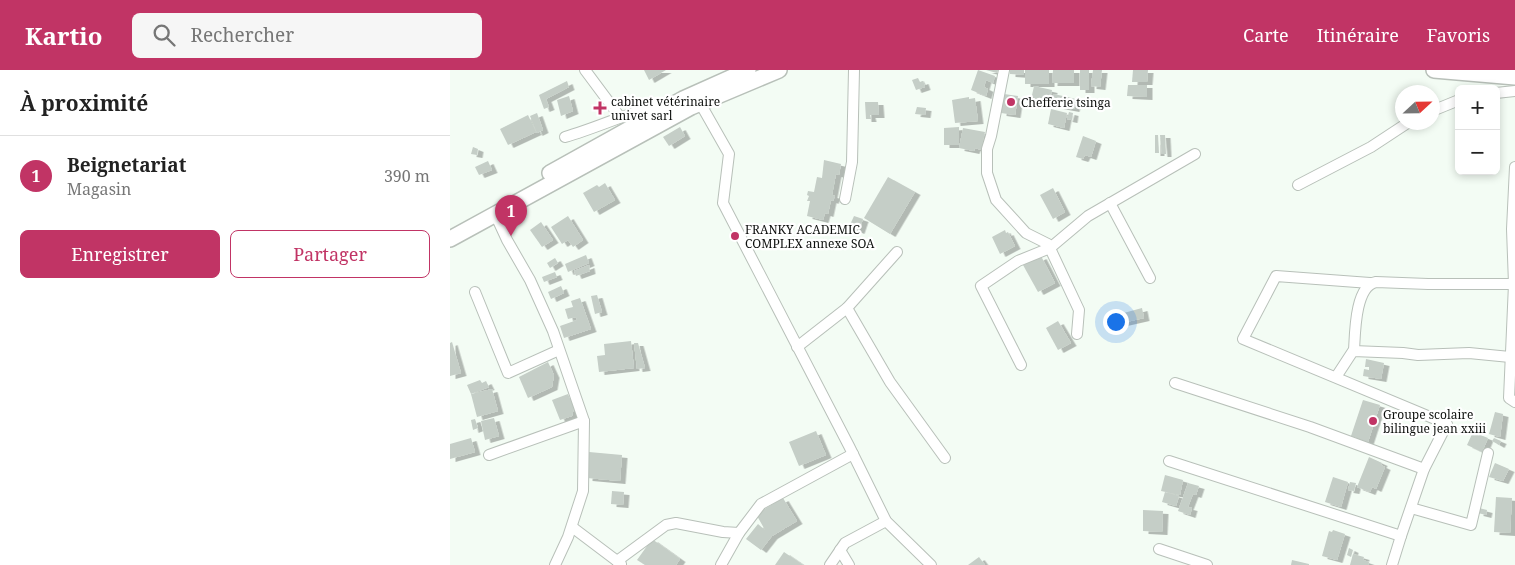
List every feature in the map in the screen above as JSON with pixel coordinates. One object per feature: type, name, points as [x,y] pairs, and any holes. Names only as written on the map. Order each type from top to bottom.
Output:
[{"type":"main road","points":[[450,228],[683,99],[748,70]]},
{"type":"main road","points":[[450,239],[700,103],[779,70]]},
{"type":"main road","points":[[1434,70],[1515,77]]},
{"type":"street","points":[[585,70],[620,117]]},
{"type":"street","points":[[845,199],[852,162],[854,70]]},
{"type":"street","points":[[1004,70],[987,149],[987,173],[996,200],[1026,234],[1048,244],[1079,310],[1077,334]]},
{"type":"street","points":[[1500,93],[1515,91]]},
{"type":"street","points":[[565,137],[595,128],[651,106],[683,99]]},
{"type":"street","points":[[1440,108],[1455,102]]},
{"type":"street","points":[[700,103],[729,154],[723,203],[854,454],[886,521],[931,565]]},
{"type":"street","points":[[1298,185],[1371,147],[1398,130]]},
{"type":"street","points":[[1020,365],[981,286],[1018,261],[1050,248],[1088,216],[1196,154]]},
{"type":"street","points":[[1515,167],[1514,312],[1509,398],[1515,402]]},
{"type":"street","points":[[1110,203],[1150,278]]},
{"type":"street","points":[[495,214],[534,288],[553,331],[584,421],[583,491],[572,527],[554,565]]},
{"type":"street","points":[[797,347],[847,308],[897,252]]},
{"type":"street","points":[[1392,565],[1424,469],[1447,424],[1243,340],[1276,276],[1370,283],[1514,284]]},
{"type":"street","points":[[1336,378],[1354,351],[1356,316],[1366,287],[1370,283]]},
{"type":"street","points":[[475,292],[508,373],[559,350]]},
{"type":"street","points":[[847,308],[890,382],[945,458]]},
{"type":"street","points":[[1354,351],[1418,355],[1469,353],[1510,357]]},
{"type":"street","points":[[1175,383],[1310,427],[1424,469]]},
{"type":"street","points":[[489,455],[584,421]]},
{"type":"street","points":[[1411,508],[1471,525],[1488,453]]},
{"type":"street","points":[[721,565],[739,533],[761,504],[854,454]]},
{"type":"street","points":[[1169,461],[1401,536]]},
{"type":"street","points":[[830,565],[846,543],[886,521]]},
{"type":"street","points":[[572,527],[619,563],[666,525],[676,523],[723,532],[739,533]]},
{"type":"street","points":[[1160,549],[1207,565]]},
{"type":"street","points":[[840,550],[848,565]]},
{"type":"building","points":[[644,70],[666,70],[649,80]]},
{"type":"building","points":[[978,70],[995,76],[993,83],[986,80],[984,87],[988,89],[986,96],[971,90]]},
{"type":"building","points":[[986,70],[998,70],[997,73]]},
{"type":"building","points":[[1010,70],[1024,70],[1024,75],[1010,74]]},
{"type":"building","points":[[1025,70],[1049,70],[1049,84],[1025,84]]},
{"type":"building","points":[[1053,70],[1074,70],[1074,83],[1052,83]]},
{"type":"building","points":[[1080,70],[1089,70],[1089,90],[1080,90]]},
{"type":"building","points":[[1093,70],[1102,70],[1100,87],[1091,86]]},
{"type":"building","points":[[1133,70],[1148,70],[1147,82],[1132,82]]},
{"type":"building","points":[[918,78],[920,82],[923,81],[925,87],[916,90],[912,80]]},
{"type":"building","points":[[567,81],[569,87],[546,99],[549,107],[544,109],[539,95]]},
{"type":"building","points":[[1128,85],[1147,85],[1147,97],[1127,96]]},
{"type":"building","points":[[1034,86],[1052,90],[1049,104],[1031,100]]},
{"type":"building","points":[[1004,94],[1018,96],[1015,115],[1001,113]]},
{"type":"building","points":[[1054,94],[1076,99],[1074,109],[1052,105]]},
{"type":"building","points":[[569,96],[573,111],[561,116],[557,100]]},
{"type":"building","points":[[969,97],[969,99],[975,98],[978,121],[955,123],[952,100]]},
{"type":"building","points":[[865,102],[878,102],[879,115],[870,115],[871,119],[866,119]]},
{"type":"building","points":[[917,107],[926,108],[925,115],[915,114]]},
{"type":"building","points":[[1051,109],[1067,113],[1064,128],[1048,124]]},
{"type":"building","points":[[1069,112],[1073,113],[1072,120],[1067,119]]},
{"type":"building","points":[[537,113],[543,130],[537,133],[530,116]]},
{"type":"building","points":[[528,115],[536,132],[508,145],[500,129]]},
{"type":"building","points":[[680,127],[685,136],[669,146],[663,137]]},
{"type":"building","points":[[959,127],[959,145],[944,145],[944,128]]},
{"type":"building","points":[[963,128],[985,132],[981,150],[975,148],[974,151],[959,148]]},
{"type":"building","points":[[1155,135],[1158,135],[1159,153],[1155,153]]},
{"type":"building","points":[[1160,135],[1165,135],[1166,154],[1162,154]]},
{"type":"building","points":[[1083,136],[1096,141],[1091,157],[1085,155],[1083,159],[1076,157]]},
{"type":"building","points":[[473,147],[478,149],[477,155],[471,154]]},
{"type":"building","points":[[824,160],[841,164],[839,175],[836,174],[832,195],[835,196],[833,201],[831,200],[828,214],[825,213],[823,220],[807,216],[810,201],[807,201],[809,196],[807,195],[808,191],[814,192],[817,177],[822,178]]},
{"type":"building","points":[[488,161],[492,170],[479,175],[475,167]]},
{"type":"building","points":[[888,177],[915,192],[890,234],[864,218]]},
{"type":"building","points":[[605,183],[615,200],[594,212],[583,193]]},
{"type":"building","points":[[1053,188],[1065,212],[1053,219],[1040,195]]},
{"type":"building","points":[[568,216],[583,240],[573,247],[568,240],[562,244],[551,227]]},
{"type":"building","points":[[854,216],[863,219],[859,231],[849,227]]},
{"type":"building","points":[[541,222],[553,240],[542,247],[530,230]]},
{"type":"building","points":[[1005,230],[1015,246],[1000,254],[992,237]]},
{"type":"building","points":[[586,255],[589,263],[568,272],[565,264]]},
{"type":"building","points":[[1041,256],[1055,283],[1038,292],[1023,265]]},
{"type":"building","points":[[555,258],[558,263],[550,268],[547,263]]},
{"type":"building","points":[[589,265],[590,271],[576,276],[574,271]]},
{"type":"building","points":[[555,272],[557,277],[544,282],[542,277]]},
{"type":"building","points":[[561,286],[564,293],[551,299],[548,292]]},
{"type":"building","points":[[597,295],[602,312],[595,314],[591,296]]},
{"type":"building","points":[[580,298],[591,329],[564,338],[560,326],[577,320],[576,317],[568,319],[565,309],[573,307],[571,301]]},
{"type":"building","points":[[1142,308],[1144,318],[1122,323],[1120,314]]},
{"type":"building","points":[[1058,321],[1071,343],[1058,350],[1046,328]]},
{"type":"building","points":[[631,341],[634,368],[599,372],[597,356],[605,355],[604,344]]},
{"type":"building","points":[[452,342],[461,373],[450,376],[450,343]]},
{"type":"building","points":[[634,343],[638,343],[645,368],[637,369]]},
{"type":"building","points":[[1366,359],[1384,363],[1381,379],[1363,376],[1364,369],[1369,370],[1369,367],[1365,367]]},
{"type":"building","points":[[548,362],[554,375],[552,387],[528,398],[519,377]]},
{"type":"building","points":[[480,380],[482,383],[486,381],[489,387],[471,394],[467,385]]},
{"type":"building","points":[[492,389],[498,411],[477,417],[471,394]]},
{"type":"building","points":[[568,394],[574,408],[572,416],[560,420],[552,400]]},
{"type":"building","points":[[1363,400],[1380,405],[1368,442],[1351,436]]},
{"type":"building","points":[[1495,412],[1503,414],[1500,437],[1489,434]]},
{"type":"building","points":[[494,418],[499,436],[485,440],[481,421]]},
{"type":"building","points":[[475,419],[478,428],[473,430],[471,420]]},
{"type":"building","points":[[816,431],[826,455],[799,466],[789,442]]},
{"type":"building","points":[[1473,432],[1488,438],[1482,452],[1467,445]]},
{"type":"building","points":[[471,438],[475,452],[450,459],[450,444]]},
{"type":"building","points":[[1494,438],[1501,441],[1499,445],[1492,441]]},
{"type":"building","points":[[589,452],[622,455],[620,481],[587,478]]},
{"type":"building","points":[[1369,457],[1382,463],[1381,465],[1385,467],[1376,489],[1372,487],[1370,492],[1357,487]]},
{"type":"building","points":[[1495,463],[1509,469],[1503,481],[1489,477]]},
{"type":"building","points":[[1165,475],[1183,480],[1180,495],[1161,491]]},
{"type":"building","points":[[1333,477],[1348,482],[1341,507],[1325,502]]},
{"type":"building","points":[[1350,482],[1356,483],[1354,491],[1348,490]]},
{"type":"building","points":[[1188,483],[1199,486],[1196,495],[1193,494],[1188,507],[1192,508],[1190,515],[1178,511]]},
{"type":"building","points":[[612,491],[624,492],[623,505],[611,504]]},
{"type":"building","points":[[1165,492],[1179,496],[1176,506],[1162,502]]},
{"type":"building","points":[[1496,497],[1512,498],[1510,533],[1494,532]]},
{"type":"building","points":[[783,498],[797,521],[772,536],[761,550],[746,539],[758,524],[765,530],[756,514]]},
{"type":"building","points":[[1479,508],[1487,510],[1486,515],[1478,513]]},
{"type":"building","points":[[1143,510],[1163,511],[1162,532],[1143,531]]},
{"type":"building","points":[[1333,530],[1345,534],[1337,560],[1322,556],[1329,531],[1332,532]]},
{"type":"building","points":[[652,539],[680,559],[676,565],[645,565],[637,560]]},
{"type":"building","points":[[1349,548],[1353,550],[1351,557],[1347,555]]},
{"type":"building","points":[[784,552],[803,565],[775,565]]},
{"type":"building","points":[[1353,554],[1364,557],[1363,560],[1369,562],[1368,565],[1350,565]]},
{"type":"building","points":[[979,557],[985,565],[968,565]]},
{"type":"building","points":[[1292,560],[1309,564],[1309,565],[1291,565]]},
{"type":"place","name":"Chefferie tsinga","points":[[1011,102]]},
{"type":"place","name":"cabinet vétérinaire univet sarl","points":[[600,108]]},
{"type":"place","name":"Beignetariat","points":[[511,236]]},
{"type":"place","name":"FRANKY ACADEMIC COMPLEX annexe SOA","points":[[735,236]]},
{"type":"place","name":"Groupe scolaire bilingue jean xxiii","points":[[1373,421]]}]
